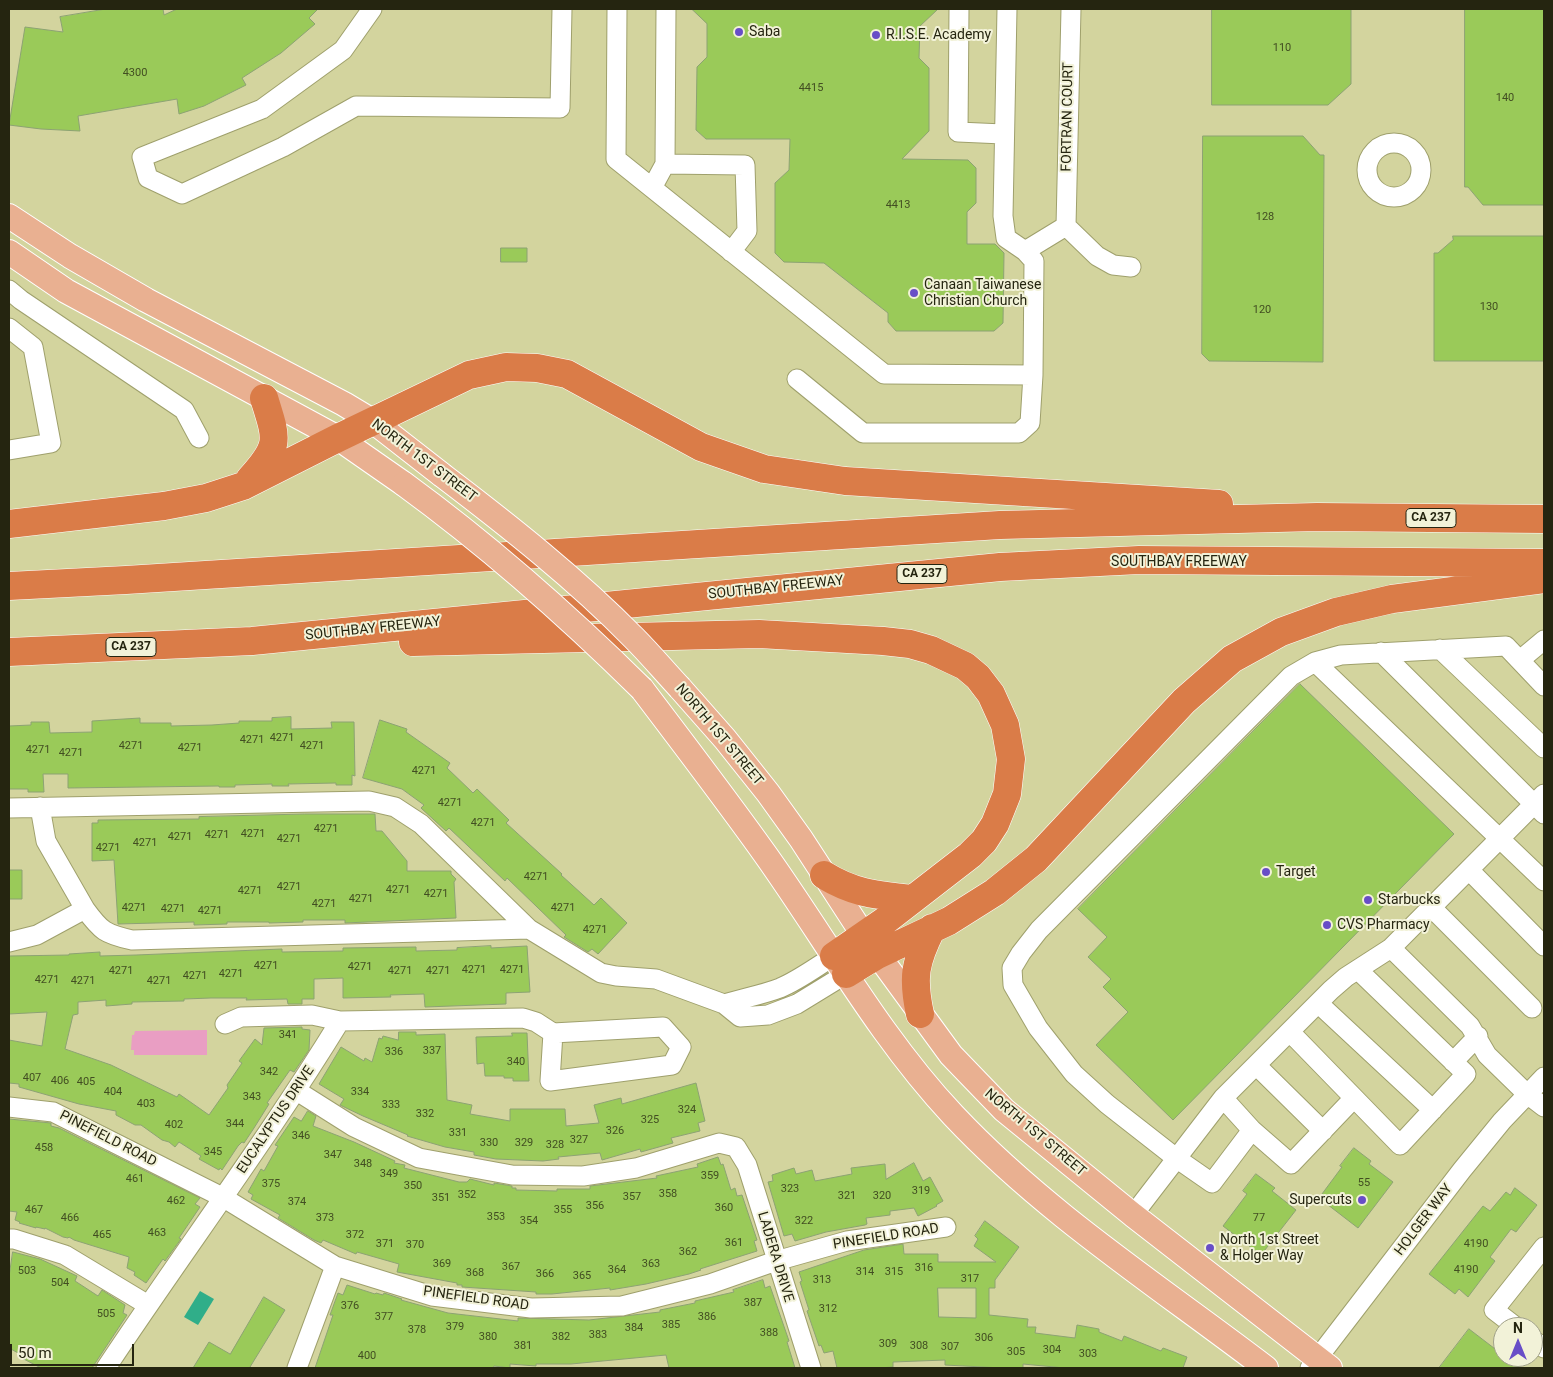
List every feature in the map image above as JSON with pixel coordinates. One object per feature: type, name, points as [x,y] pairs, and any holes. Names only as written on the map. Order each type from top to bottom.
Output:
[{"type":"highway","points":[[9,524],[164,506],[206,498],[244,486],[469,375],[506,367],[537,368],[567,374],[701,447],[764,469],[845,481],[1206,502],[1318,517]]},
{"type":"highway","points":[[244,486],[266,462],[274,440],[273,428],[264,398]]},
{"type":"highway","name":"CA 237","points":[[9,586],[1000,524],[1318,517],[1544,519]]},
{"type":"highway","name":"SOUTHBAY FREEWAY","points":[[9,652],[252,641],[1000,567],[1139,560],[1544,563]]},
{"type":"highway","points":[[870,946],[932,928],[949,921],[995,892],[1036,859],[1184,701],[1232,659],[1281,632],[1336,612],[1392,599],[1544,579]]},
{"type":"highway","points":[[252,641],[293,648],[454,640],[759,634],[883,640],[910,644],[931,650],[965,666],[991,694],[1005,725],[1011,759],[1007,794],[996,824],[984,841],[970,855],[913,899],[870,946],[840,965]]},
{"type":"highway","points":[[824,875],[837,883],[862,893],[913,899]]},
{"type":"highway","points":[[920,1014],[915,978],[920,952],[932,928]]},
{"type":"main road","name":"NORTH 1ST STREET","points":[[9,216],[70,256],[146,300],[348,406],[374,422],[507,524],[566,575],[634,638],[744,762],[802,840],[870,946],[951,1056],[987,1095],[1319,1365]]},
{"type":"main road","points":[[9,252],[66,291],[338,438],[404,484],[491,550],[549,600],[642,689],[765,854],[883,1030],[952,1114],[1026,1185],[1080,1229],[1266,1368]]},
{"type":"street","points":[[372,9],[343,50],[262,109],[142,157],[148,178],[182,194],[283,147],[356,106],[560,108],[562,9]]},
{"type":"street","points":[[617,9],[616,160],[884,374],[1033,375]]},
{"type":"street","points":[[652,188],[665,164],[666,9]]},
{"type":"street","points":[[959,9],[958,132],[1003,134]]},
{"type":"street","points":[[798,379],[863,432],[1019,433],[1030,423],[1033,375],[1034,261],[1006,238],[1003,216],[1003,134],[1007,9]]},
{"type":"street","name":"FORTRAN COURT","points":[[1066,226],[1071,9]]},
{"type":"street","points":[[665,164],[745,165],[747,230],[731,252]]},
{"type":"street","points":[[1024,251],[1066,226],[1097,256],[1113,265],[1131,267]]},
{"type":"street","points":[[9,290],[184,410],[199,438]]},
{"type":"street","points":[[9,328],[33,347],[51,443],[9,450]]},
{"type":"street","points":[[1520,660],[1544,640]]},
{"type":"street","points":[[1252,1130],[1212,1183],[1176,1158],[1107,1104],[1074,1074],[1033,1019],[1013,985],[1012,968],[1020,953],[1040,930],[1291,676],[1315,662],[1341,655],[1506,646],[1544,686]]},
{"type":"street","points":[[1440,649],[1544,748]]},
{"type":"street","points":[[1133,1215],[1223,1098],[1346,977],[1391,948],[1500,838],[1541,804],[1381,652]]},
{"type":"street","points":[[1315,662],[1544,881]]},
{"type":"street","points":[[9,808],[369,801],[395,808],[421,824],[529,929],[601,972],[616,976],[656,979],[724,1004],[740,1017],[768,1015],[798,1004],[840,965]]},
{"type":"street","points":[[40,807],[46,841],[85,909],[98,926],[114,936],[132,940],[529,929]]},
{"type":"street","points":[[1469,870],[1544,946]]},
{"type":"street","points":[[1432,907],[1532,1008]]},
{"type":"street","points":[[9,942],[37,935],[85,909]]},
{"type":"street","points":[[1391,948],[1470,1026],[1478,1036],[1487,1055],[1527,1094],[1544,1107]]},
{"type":"street","points":[[1290,1032],[1400,1145],[1466,1074],[1358,970]]},
{"type":"street","points":[[1318,1003],[1433,1110]]},
{"type":"street","points":[[225,1024],[241,1017],[312,1015],[340,1021],[524,1018],[536,1022],[553,1033],[663,1027],[681,1048],[672,1065],[550,1081],[553,1033]]},
{"type":"street","name":"EUCALYPTUS DRIVE","points":[[106,1368],[297,1091],[340,1021]]},
{"type":"street","points":[[1453,1062],[1478,1036]]},
{"type":"street","points":[[1256,1065],[1323,1131]]},
{"type":"street","name":"HOLGER WAY","points":[[1319,1365],[1462,1170],[1502,1121],[1544,1077]]},
{"type":"street","name":"LADERA DRIVE","points":[[297,1091],[354,1127],[419,1158],[512,1175],[583,1176],[636,1168],[719,1143],[736,1147],[746,1165],[811,1368]]},
{"type":"street","points":[[1223,1098],[1252,1130],[1291,1164],[1354,1098]]},
{"type":"street","name":"PINEFIELD ROAD","points":[[9,1107],[53,1112],[224,1198],[335,1266],[432,1296],[531,1308],[622,1306],[710,1284],[776,1261],[847,1241],[946,1227]]},
{"type":"street","points":[[9,1239],[65,1255],[148,1305]]},
{"type":"street","points":[[1503,1317],[1494,1310],[1544,1248]]},
{"type":"street","points":[[297,1368],[335,1266]]},
{"type":"shaded area","points":[[207,1030],[207,1055],[134,1055],[134,1050],[131,1050],[132,1035],[134,1035],[135,1031]]},
{"type":"shaded area","points":[[200,1291],[214,1299],[198,1325],[184,1317]]},
{"type":"building","points":[[106,9],[163,9],[164,15],[177,9],[318,9],[309,18],[315,24],[281,53],[242,78],[246,85],[204,106],[179,114],[177,99],[78,116],[80,131],[9,125],[25,27],[63,32],[60,17]]},
{"type":"building","points":[[692,9],[938,9],[920,26],[919,58],[929,68],[929,131],[902,159],[968,160],[976,168],[976,203],[967,212],[967,244],[995,244],[1004,253],[1003,323],[994,331],[896,331],[888,322],[888,313],[824,263],[784,262],[775,253],[775,183],[789,170],[790,139],[706,139],[696,130],[697,67],[707,57],[707,24]]},
{"type":"building","points":[[1212,9],[1351,9],[1351,84],[1328,105],[1212,105]]},
{"type":"building","points":[[1465,9],[1544,9],[1544,205],[1483,205],[1468,187],[1465,187]]},
{"type":"building","points":[[1203,136],[1303,136],[1320,155],[1324,155],[1323,362],[1209,361],[1202,354]]},
{"type":"building","points":[[1453,236],[1544,236],[1544,361],[1434,361],[1434,253],[1438,253],[1453,240]]},
{"type":"building","points":[[501,248],[527,248],[527,262],[501,262]]},
{"type":"building","name":"Target","points":[[1300,684],[1454,834],[1173,1120],[1096,1045],[1128,1012],[1103,987],[1111,979],[1088,957],[1107,937],[1078,909]]},
{"type":"building","points":[[291,717],[291,729],[332,728],[331,722],[354,722],[355,776],[352,775],[352,785],[336,785],[336,783],[288,784],[289,786],[272,786],[272,784],[235,785],[235,787],[68,788],[68,774],[43,774],[44,792],[28,792],[28,789],[9,789],[9,726],[31,725],[31,722],[49,722],[50,733],[92,732],[92,721],[140,718],[140,723],[171,723],[171,726],[212,725],[239,723],[239,721],[272,721],[272,718]]},
{"type":"building","points":[[380,720],[407,729],[406,732],[450,763],[447,768],[473,793],[477,789],[509,820],[506,823],[594,905],[601,898],[627,923],[598,954],[592,949],[588,952],[564,937],[566,935],[507,878],[505,881],[449,828],[446,831],[421,808],[424,805],[402,789],[363,778]]},
{"type":"building","points":[[375,814],[376,831],[382,831],[407,861],[407,871],[451,871],[451,874],[456,879],[454,882],[456,918],[345,923],[345,920],[303,920],[303,922],[227,922],[227,924],[194,925],[194,922],[118,924],[114,860],[92,861],[92,823],[98,823],[98,820],[199,819],[199,817]]},
{"type":"building","points":[[9,870],[22,870],[22,899],[9,899]]},
{"type":"building","points":[[491,946],[491,948],[527,946],[530,992],[506,993],[506,1004],[425,1007],[424,994],[343,998],[343,978],[314,979],[314,999],[302,999],[302,1004],[288,1004],[287,999],[246,1000],[247,998],[184,999],[184,1001],[132,1002],[132,1004],[106,1006],[106,1000],[78,1002],[78,1014],[73,1015],[65,1049],[111,1065],[177,1097],[179,1094],[209,1115],[228,1088],[227,1085],[242,1063],[239,1061],[255,1039],[262,1045],[264,1028],[302,1027],[302,1029],[310,1030],[309,1050],[294,1072],[290,1070],[267,1103],[269,1104],[244,1143],[242,1142],[238,1146],[222,1170],[199,1159],[201,1156],[179,1142],[175,1147],[141,1125],[135,1125],[116,1115],[116,1111],[79,1104],[19,1087],[19,1084],[9,1083],[9,1040],[42,1046],[47,1012],[9,1014],[9,956],[69,955],[100,952],[100,956],[282,949],[282,952],[343,951],[343,948],[416,947],[416,951],[457,950],[457,948]]},
{"type":"building","points":[[399,1032],[416,1032],[416,1035],[445,1034],[447,1100],[472,1105],[470,1114],[510,1121],[510,1109],[565,1109],[566,1126],[599,1123],[594,1105],[621,1098],[622,1104],[696,1083],[705,1121],[698,1123],[700,1131],[671,1138],[673,1143],[641,1152],[640,1149],[602,1160],[600,1153],[558,1157],[559,1159],[543,1161],[496,1159],[474,1155],[474,1152],[445,1147],[407,1136],[340,1105],[344,1099],[319,1084],[341,1047],[364,1061],[365,1058],[372,1062],[379,1038],[382,1039],[383,1036],[398,1040]]},
{"type":"building","points":[[512,1033],[527,1033],[529,1081],[513,1081],[513,1078],[504,1078],[504,1076],[485,1076],[484,1063],[477,1064],[476,1037],[512,1036]]},
{"type":"building","points":[[308,1111],[316,1116],[313,1126],[354,1142],[395,1161],[394,1163],[405,1165],[404,1168],[459,1182],[467,1182],[470,1179],[494,1185],[494,1183],[512,1186],[516,1190],[557,1191],[557,1189],[590,1189],[590,1186],[657,1178],[656,1176],[698,1167],[697,1164],[718,1157],[721,1165],[723,1164],[731,1190],[735,1188],[737,1196],[742,1195],[757,1240],[754,1241],[757,1251],[689,1274],[646,1284],[610,1290],[610,1288],[552,1294],[462,1287],[462,1285],[457,1285],[457,1283],[397,1272],[399,1264],[357,1252],[356,1254],[323,1240],[321,1243],[314,1240],[278,1218],[280,1215],[251,1199],[253,1195],[248,1192],[261,1169],[264,1171],[278,1146],[275,1145],[294,1117],[301,1121]]},
{"type":"building","points":[[9,1119],[51,1123],[51,1126],[59,1128],[200,1198],[195,1204],[200,1207],[179,1238],[181,1239],[165,1261],[163,1259],[146,1283],[134,1275],[135,1272],[127,1268],[129,1257],[69,1237],[63,1237],[45,1228],[36,1228],[15,1220],[17,1212],[9,1211]]},
{"type":"building","points":[[1354,1148],[1371,1161],[1369,1164],[1393,1182],[1358,1228],[1319,1198]]},
{"type":"building","points":[[914,1163],[923,1181],[930,1177],[943,1201],[937,1206],[918,1216],[914,1208],[890,1211],[890,1215],[866,1218],[867,1224],[865,1225],[826,1232],[795,1241],[792,1234],[784,1236],[768,1182],[773,1181],[772,1175],[794,1168],[796,1174],[812,1170],[815,1181],[852,1174],[851,1168],[885,1164],[886,1179]]},
{"type":"building","points":[[1256,1174],[1275,1188],[1272,1191],[1296,1210],[1261,1255],[1223,1226],[1247,1194],[1243,1191]]},
{"type":"building","points":[[1515,1188],[1537,1205],[1516,1232],[1511,1229],[1490,1257],[1495,1261],[1468,1297],[1459,1289],[1455,1294],[1429,1274],[1483,1206],[1490,1211],[1506,1192],[1510,1195]]},
{"type":"building","points":[[985,1221],[1019,1247],[995,1280],[995,1288],[989,1288],[989,1315],[1028,1319],[1027,1327],[1036,1327],[1035,1333],[1075,1338],[1077,1325],[1099,1329],[1099,1332],[1122,1341],[1124,1336],[1161,1351],[1163,1348],[1187,1357],[1183,1368],[1065,1368],[1023,1364],[1023,1368],[1002,1368],[945,1365],[945,1360],[893,1362],[893,1367],[837,1368],[833,1351],[824,1353],[821,1345],[819,1346],[807,1311],[809,1310],[800,1282],[802,1281],[799,1272],[864,1250],[903,1244],[904,1254],[938,1254],[938,1262],[996,1262],[974,1246],[978,1239],[975,1236]],"holes":[[[938,1288],[976,1288],[976,1318],[939,1317]]]},
{"type":"building","points":[[13,1252],[40,1259],[77,1276],[75,1281],[98,1296],[102,1290],[125,1305],[123,1313],[127,1315],[92,1368],[41,1368],[18,1356],[20,1354],[9,1348],[9,1277]]},
{"type":"building","points":[[763,1280],[765,1288],[770,1286],[789,1341],[787,1342],[795,1368],[669,1368],[666,1355],[571,1364],[536,1364],[536,1366],[510,1364],[510,1368],[494,1366],[493,1368],[315,1368],[333,1315],[330,1315],[338,1293],[343,1295],[347,1285],[375,1294],[383,1295],[384,1293],[401,1300],[448,1313],[518,1321],[518,1318],[589,1320],[660,1312],[660,1310],[734,1292],[733,1290]]},
{"type":"building","points":[[264,1297],[285,1310],[250,1367],[253,1368],[193,1368],[209,1342],[230,1354]]},
{"type":"building","points":[[1469,1329],[1493,1347],[1493,1367],[1520,1368],[1439,1368]]},
{"type":"place","name":"Saba","points":[[739,32]]},
{"type":"place","name":"R.I.S.E. Academy","points":[[876,35]]},
{"type":"place","name":"Canaan Taiwanese Christian Church","points":[[914,293]]},
{"type":"place","name":"Target","points":[[1266,872]]},
{"type":"place","name":"Starbucks","points":[[1368,900]]},
{"type":"place","name":"CVS Pharmacy","points":[[1327,925]]},
{"type":"place","name":"Supercuts","points":[[1362,1200]]},
{"type":"place","name":"North 1st Street & Holger Way","points":[[1210,1248]]}]
